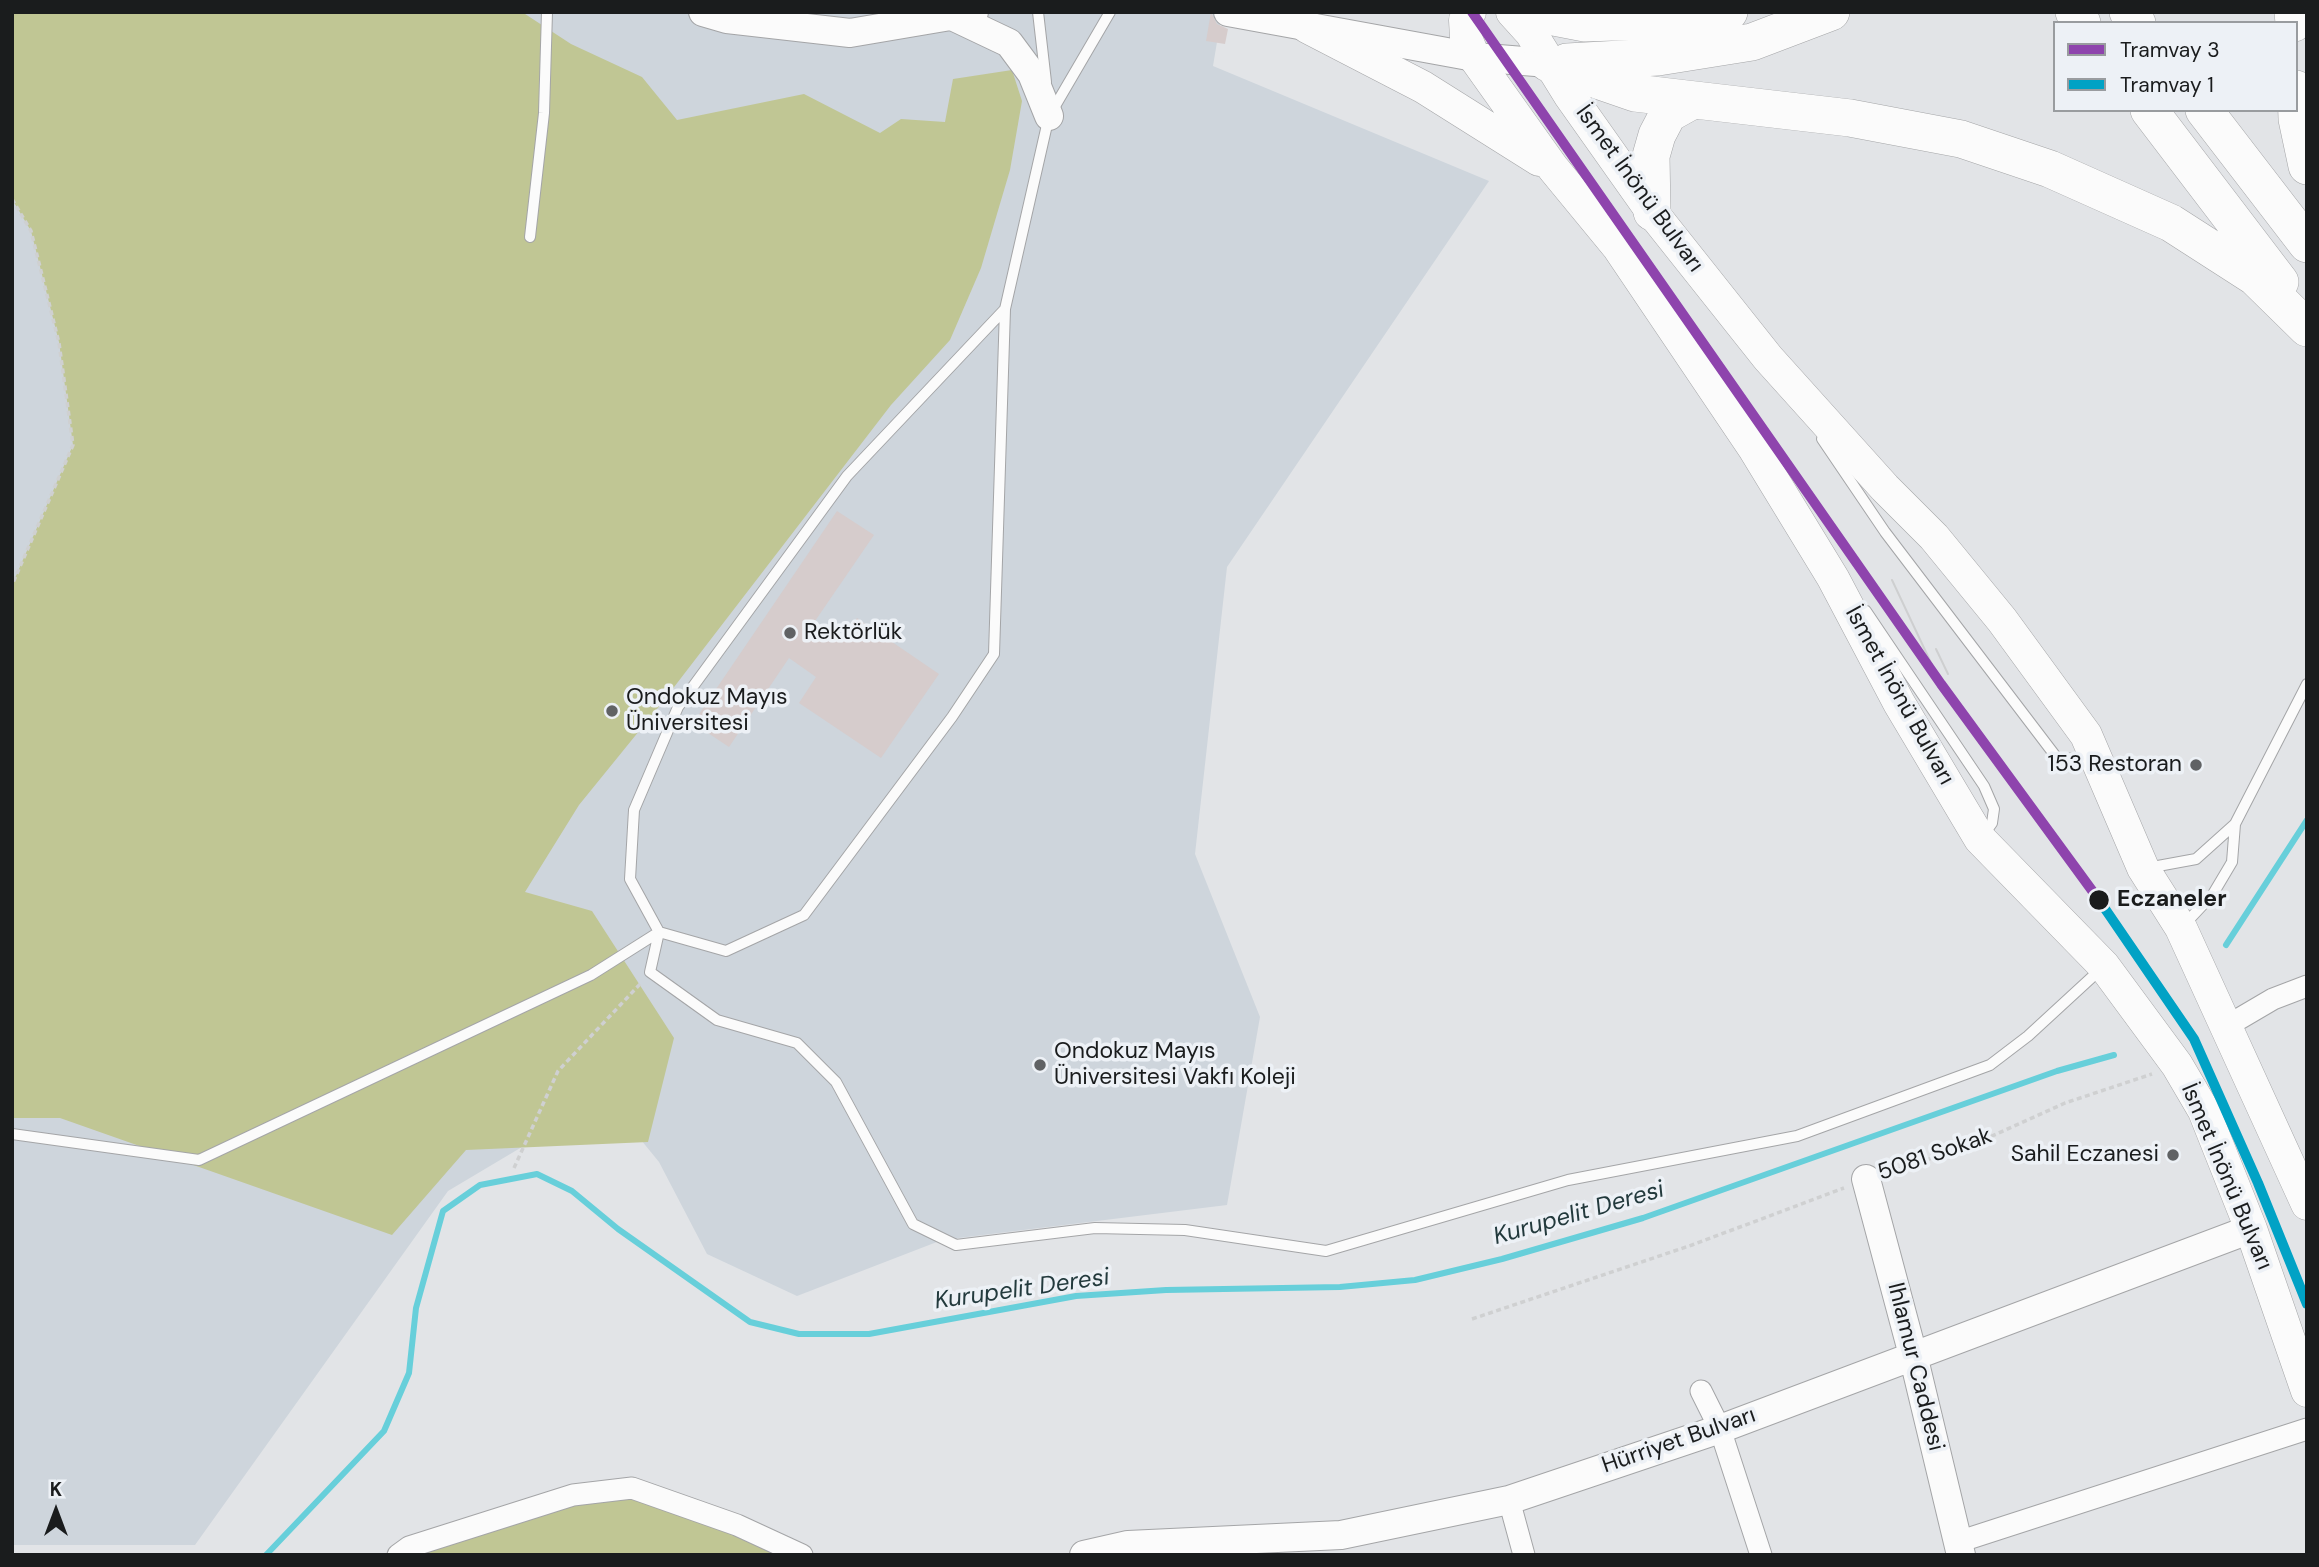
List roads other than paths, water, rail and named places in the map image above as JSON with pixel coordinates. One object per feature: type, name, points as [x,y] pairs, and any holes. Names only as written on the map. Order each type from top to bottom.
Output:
[{"type":"highway","points":[[1528,12],[1585,23],[1673,20],[1730,12]]},
{"type":"highway","points":[[1548,63],[1658,57],[1752,41],[1831,12]]},
{"type":"highway","points":[[1548,63],[1635,93],[1850,118],[1961,139],[2050,169],[2172,223],[2255,276],[2307,328]]},
{"type":"highway","points":[[1652,212],[1651,156],[1657,135],[1668,114],[1693,100]]},
{"type":"highway","points":[[2151,112],[2307,317]]},
{"type":"highway","points":[[2206,112],[2307,244]]},
{"type":"highway","points":[[2297,112],[2307,166]]},
{"type":"main road","name":"İsmet İnönü Bulvarı","points":[[1470,12],[1465,20],[1466,38],[1474,57],[1553,168],[1618,247],[1754,447],[1833,578],[1899,703],[1980,839],[2104,966],[2177,1065],[2204,1111],[2251,1229],[2307,1391]]},
{"type":"main road","name":"İsmet İnönü Bulvarı","points":[[1512,12],[1531,33],[1548,63],[1652,212],[1768,358],[1960,568],[2010,630],[2086,735],[2143,868],[2181,928],[2307,1204]]},
{"type":"main road","points":[[1307,27],[1423,87],[1553,168]]},
{"type":"street","points":[[703,12],[727,19],[850,33],[962,14],[1009,43],[1032,74],[1049,116]]},
{"type":"street","points":[[1228,12],[1474,57],[1548,63]]},
{"type":"street","points":[[2227,1026],[2273,999],[2307,986]]},
{"type":"street","name":"Ihlamur Caddesi","points":[[1866,1179],[1913,1355],[1959,1548]]},
{"type":"street","name":"Hürriyet Bulvarı","points":[[1084,1555],[1129,1550],[1344,1545],[1508,1500],[1720,1429],[2251,1229]]},
{"type":"street","points":[[1701,1391],[1720,1429],[1761,1555]]},
{"type":"street","points":[[1959,1548],[2307,1429]]},
{"type":"street","points":[[398,1555],[409,1547],[573,1495],[632,1488],[737,1525],[802,1555]]},
{"type":"street","points":[[1508,1500],[1524,1555]]},
{"type":"lane","points":[[530,237],[544,113],[547,12]]},
{"type":"lane","points":[[1038,12],[1049,116]]},
{"type":"lane","points":[[12,1134],[199,1160],[591,975],[659,932],[726,951],[804,915],[952,717],[994,653],[1005,309],[1049,116],[1110,12]]},
{"type":"lane","points":[[1005,309],[847,476],[678,707],[634,810],[630,879],[659,932],[650,972],[717,1020],[797,1043],[836,1082],[913,1224],[956,1245],[1095,1228],[1185,1230],[1326,1251],[1568,1180],[1797,1136],[1990,1065],[2028,1036],[2104,966]]},
{"type":"lane","points":[[2143,868],[2196,859],[2235,824],[2307,684]]},
{"type":"lane","points":[[2181,928],[2213,894],[2232,862],[2235,824]]},
{"type":"waterway","name":"Kurupelit Deresi","points":[[2226,945],[2307,820]]},
{"type":"waterway","name":"Kurupelit Deresi","points":[[266,1555],[384,1431],[409,1373],[416,1308],[443,1211],[480,1185],[537,1174],[572,1191],[618,1229],[750,1322],[799,1334],[869,1334],[1076,1296],[1166,1290],[1340,1287],[1415,1280],[1502,1259],[1643,1218],[2057,1071],[2114,1055]]},
{"type":"tram line","name":"3","points":[[1472,12],[1941,684],[2099,900]]},
{"type":"tram line","points":[[1892,580],[1941,684]]},
{"type":"tram line","points":[[1936,649],[1948,674]]},
{"type":"tram line","name":"1","points":[[2099,900],[2194,1039],[2258,1183],[2307,1304]]},
{"type":"place","name":"Rektörlük","points":[[790,633]]},
{"type":"place","name":"Ondokuz Mayıs Üniversitesi","points":[[612,711]]},
{"type":"place","name":"153 Restoran","points":[[2196,765]]},
{"type":"place","name":"Eczaneler","points":[[2099,900]]},
{"type":"place","name":"Ondokuz Mayıs Üniversitesi Vakfı Koleji","points":[[1040,1065]]},
{"type":"place","name":"Sahil Eczanesi","points":[[2173,1155]]}]
